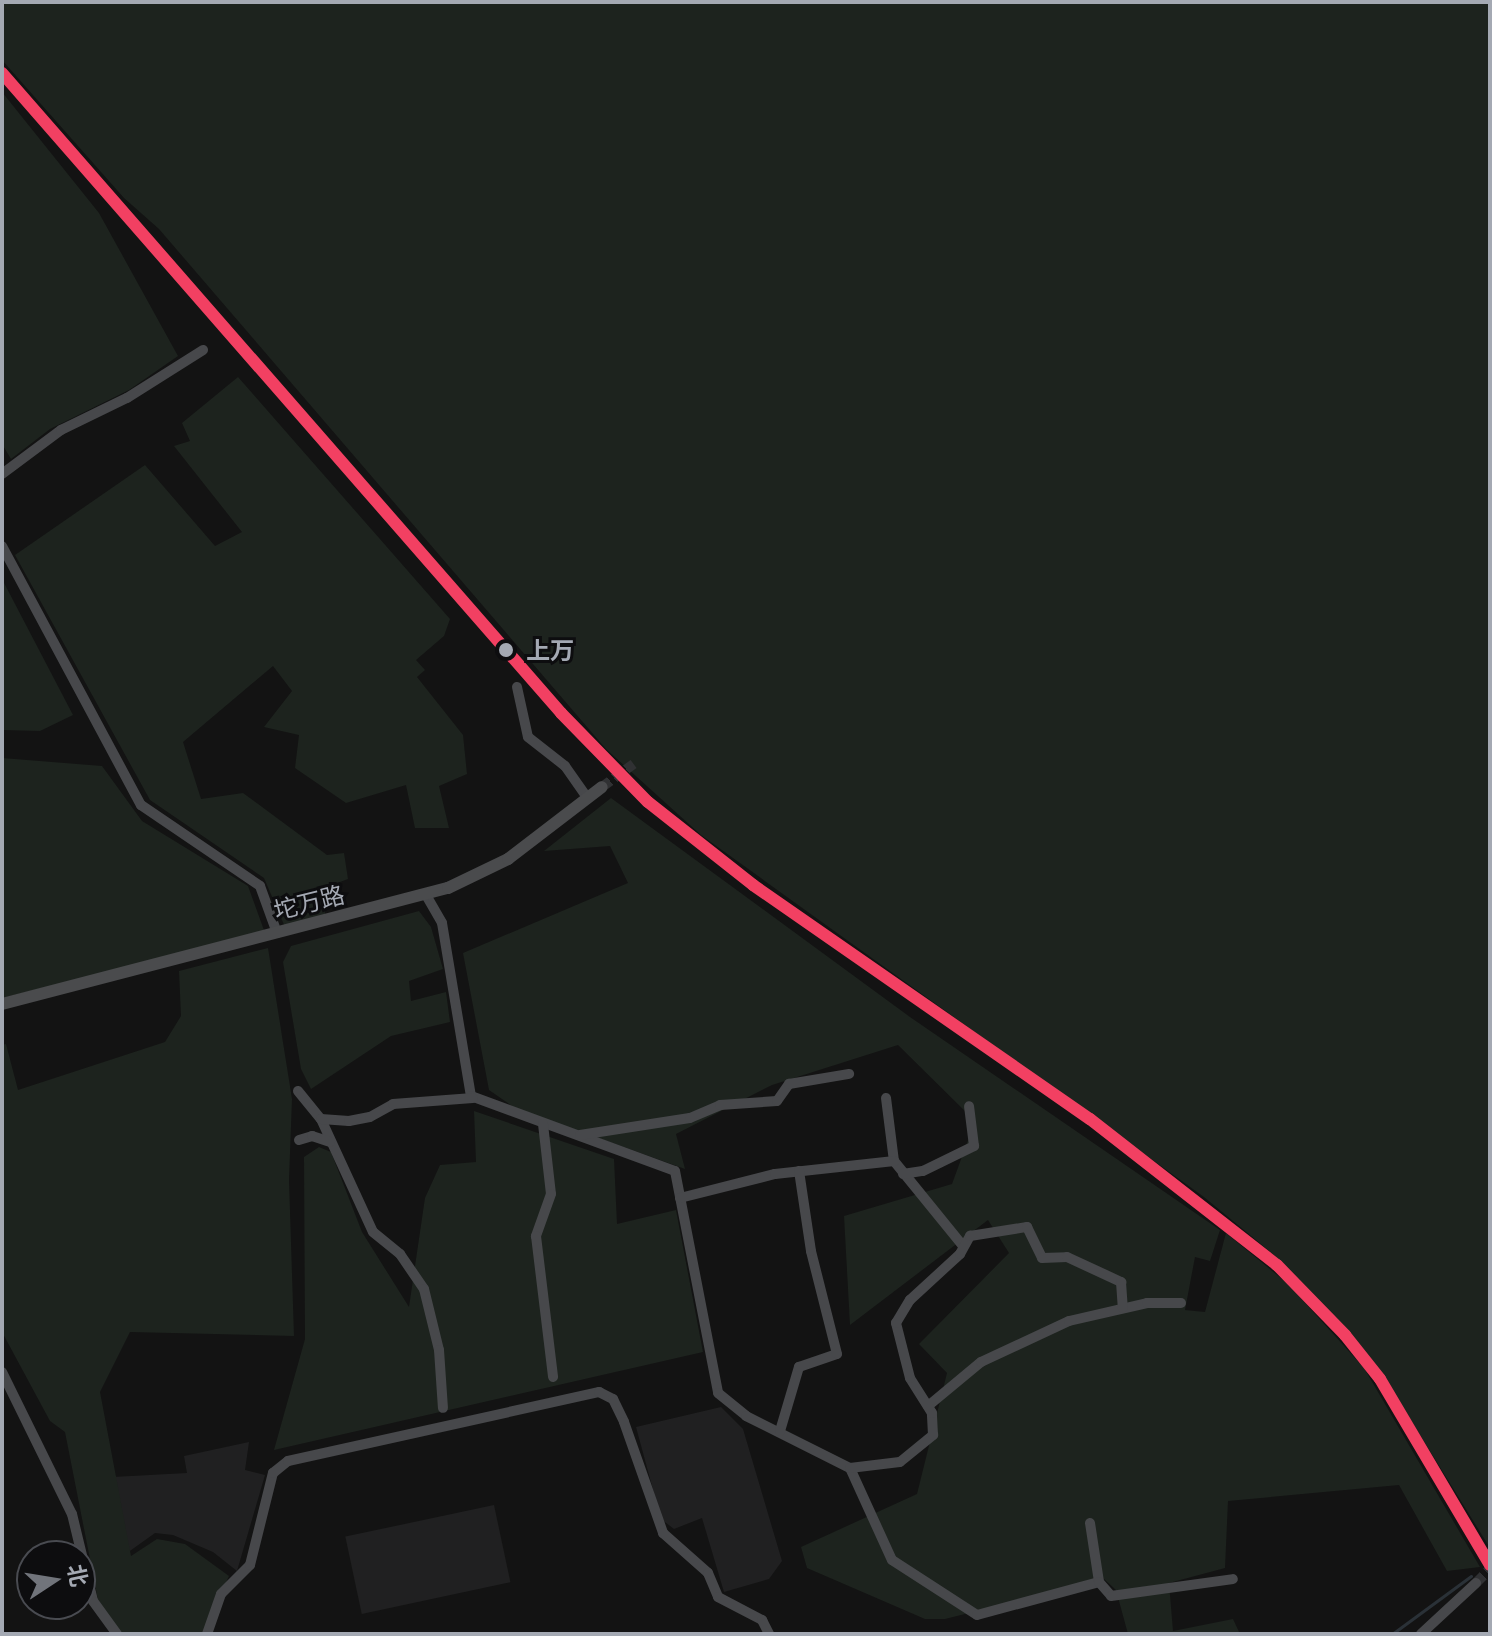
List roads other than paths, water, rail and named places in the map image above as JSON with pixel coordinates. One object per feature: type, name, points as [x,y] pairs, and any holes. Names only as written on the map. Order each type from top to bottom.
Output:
[{"type":"main road","name":"坨万路","points":[[2,1004],[426,895],[493,868],[602,787]]},
{"type":"street","points":[[2,474],[61,430],[127,398],[203,350]]},
{"type":"street","points":[[2,546],[141,805],[260,886],[277,933]]},
{"type":"street","points":[[517,687],[528,737],[565,766],[587,798]]},
{"type":"street","points":[[426,895],[442,923],[473,1098]]},
{"type":"street","points":[[578,1136],[690,1118],[720,1105],[777,1101],[789,1084],[849,1074]]},
{"type":"street","points":[[298,1091],[321,1119],[373,1232],[400,1254],[424,1289],[439,1350],[443,1408]]},
{"type":"street","points":[[321,1119],[349,1121],[370,1117],[393,1104],[473,1098],[675,1171],[718,1393],[746,1416],[850,1468],[900,1462],[933,1435],[928,1406],[910,1378],[896,1323],[910,1300],[970,1236],[999,1227],[1027,1227],[1042,1258],[1067,1257],[1121,1282],[1127,1299],[1123,1308]]},
{"type":"street","points":[[886,1098],[894,1161],[963,1246]]},
{"type":"street","points":[[903,1174],[923,1171],[974,1146],[969,1106]]},
{"type":"street","points":[[543,1124],[551,1156],[551,1194],[536,1236],[553,1377]]},
{"type":"street","points":[[299,1140],[312,1136],[330,1142]]},
{"type":"street","points":[[680,1198],[799,1171],[894,1161]]},
{"type":"street","points":[[780,1431],[799,1367],[837,1354],[811,1251],[799,1171]]},
{"type":"street","points":[[928,1406],[981,1362],[1069,1321],[1123,1308],[1181,1303]]},
{"type":"street","points":[[2,1372],[76,1523],[93,1601],[117,1634]]},
{"type":"street","points":[[207,1634],[221,1594],[250,1565],[273,1473],[288,1461],[599,1392],[613,1399],[624,1422],[663,1533],[708,1573],[718,1597],[762,1620],[769,1634]]},
{"type":"street","points":[[850,1468],[892,1560],[977,1615],[1099,1582]]},
{"type":"street","points":[[1090,1523],[1099,1582],[1111,1596],[1233,1579]]},
{"type":"street","points":[[1422,1633],[1476,1583]]},
{"type":"waterway","points":[[1392,1634],[1471,1576]]},
{"type":"tunnel","points":[[602,787],[634,764]]},
{"type":"tunnel","points":[[1476,1583],[1490,1569]]},
{"type":"place","name":"上万","points":[[506,650]]}]
